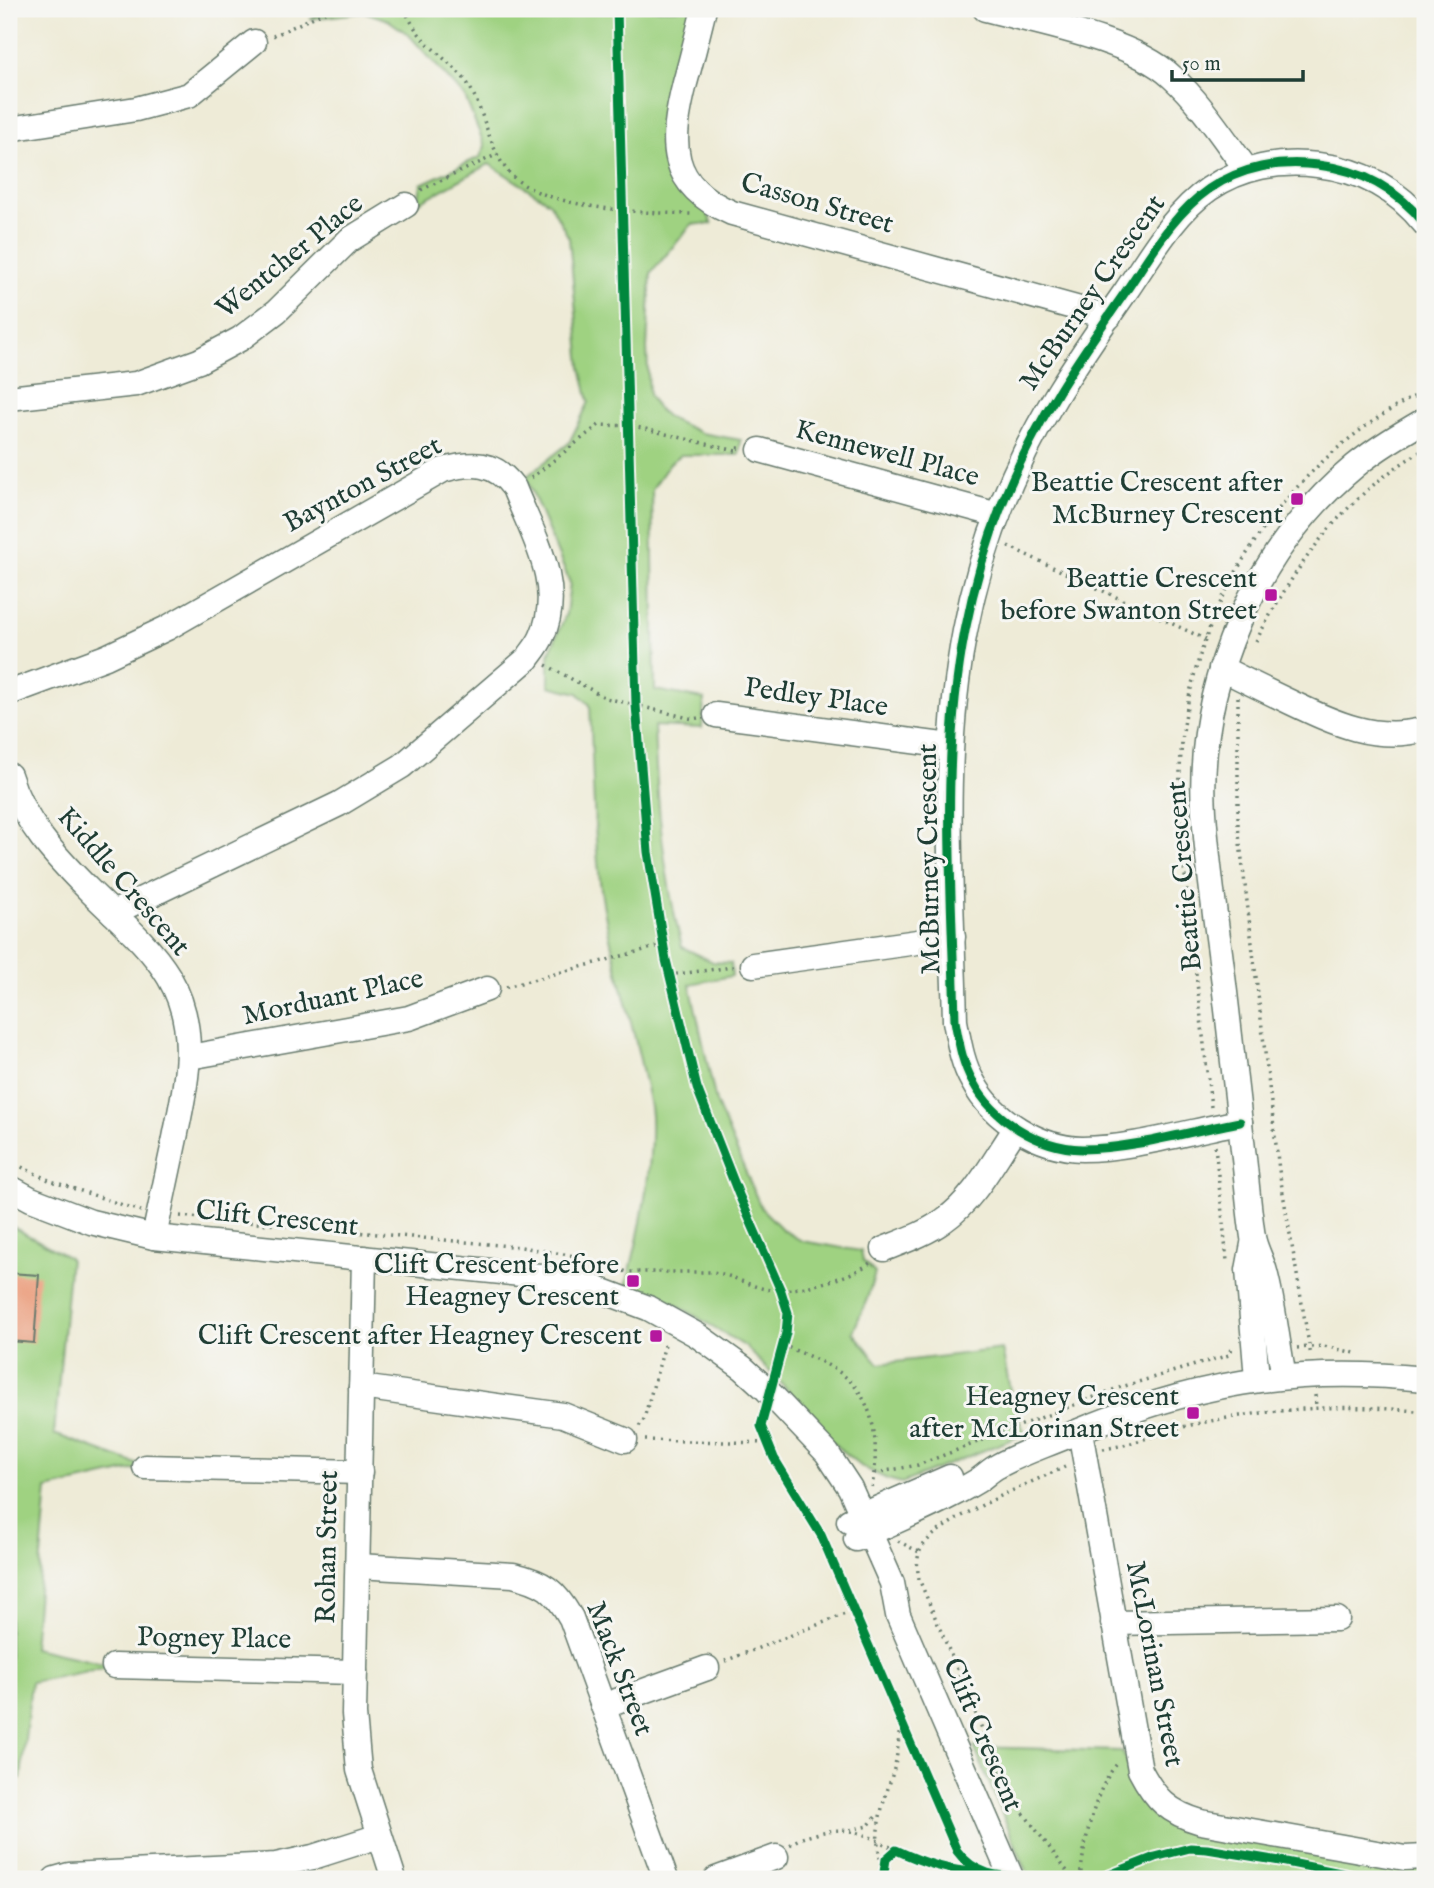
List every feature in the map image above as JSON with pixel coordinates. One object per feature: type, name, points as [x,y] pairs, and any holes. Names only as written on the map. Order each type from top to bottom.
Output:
[{"type":"street","name":"Casson Street","points":[[704,9],[677,118],[675,144],[681,167],[693,188],[710,203],[732,213],[1109,317]]},
{"type":"street","points":[[985,9],[1110,43],[1143,56],[1171,75],[1194,100],[1247,170]]},
{"type":"street","points":[[9,129],[136,109],[190,95],[254,42]]},
{"type":"street","name":"McBurney Crescent","points":[[1240,1122],[1082,1149],[1040,1140],[1016,1128],[992,1108],[973,1083],[961,1053],[956,1021],[953,937],[950,746],[965,630],[994,526],[1042,421],[1168,229],[1187,207],[1209,189],[1247,170],[1302,163],[1337,167],[1370,178],[1398,195],[1425,224]]},
{"type":"street","name":"Wentcher Place","points":[[9,398],[136,384],[200,362],[240,339],[277,311],[349,240],[405,205]]},
{"type":"street","name":"Beattie Crescent","points":[[1284,1376],[1265,1273],[1254,1240],[1204,811],[1205,753],[1209,724],[1230,665],[1238,622],[1260,579],[1287,538],[1319,500],[1355,467],[1394,438],[1425,420]]},
{"type":"street","name":"Kennewell Place","points":[[760,450],[994,526]]},
{"type":"street","name":"Baynton Street","points":[[9,692],[106,657],[167,628],[443,470],[464,464],[494,469],[509,480],[514,488]]},
{"type":"street","points":[[113,914],[339,804],[382,780],[527,659],[542,637],[551,600],[549,576],[514,488]]},
{"type":"street","points":[[1230,665],[1330,721],[1357,731],[1424,736]]},
{"type":"street","name":"Pedley Place","points":[[716,715],[950,746]]},
{"type":"street","name":"Kiddle Crescent","points":[[9,775],[31,823],[56,857],[153,953],[170,979],[182,1008],[189,1056],[188,1072],[155,1237]]},
{"type":"street","points":[[752,965],[953,937]]},
{"type":"street","name":"Morduant Place","points":[[189,1056],[409,1018],[487,989]]},
{"type":"street","points":[[884,1249],[942,1222],[962,1205],[979,1185],[1016,1128]]},
{"type":"street","name":"Clift Crescent","points":[[9,1187],[90,1222],[155,1237],[540,1276],[595,1288],[648,1308],[697,1335],[743,1368],[771,1395],[827,1452],[845,1480],[870,1530],[892,1583],[898,1615],[1012,1879]]},
{"type":"street","name":"Beattie Crescent","points":[[1254,1240],[1248,1270],[1256,1379]]},
{"type":"street","name":"Rohan Street","points":[[364,1258],[355,1672],[356,1752],[359,1770],[394,1879]]},
{"type":"street","points":[[870,1530],[923,1498],[976,1482],[998,1466],[1158,1401],[1223,1384],[1284,1376],[1346,1373],[1425,1378]]},
{"type":"street","points":[[361,1387],[563,1415],[625,1440]]},
{"type":"street","name":"Clift Crescent","points":[[796,1422],[810,1453],[824,1474],[870,1530],[879,1590],[898,1615]]},
{"type":"street","name":"McLorinan Street","points":[[1080,1431],[1140,1770],[1151,1792],[1168,1808],[1189,1819],[1405,1858],[1425,1857]]},
{"type":"street","points":[[145,1467],[359,1472]]},
{"type":"street","points":[[845,1480],[875,1490],[923,1498]]},
{"type":"street","points":[[870,1530],[909,1521],[923,1498]]},
{"type":"street","name":"Mack Street","points":[[358,1566],[513,1575],[544,1585],[560,1599],[571,1618],[666,1879]]},
{"type":"street","points":[[1113,1622],[1337,1619]]},
{"type":"street","name":"Pogney Place","points":[[114,1666],[355,1672]]},
{"type":"street","points":[[603,1706],[707,1668]]},
{"type":"street","points":[[55,1879],[69,1875],[276,1865],[313,1857],[379,1836]]},
{"type":"street","points":[[716,1879],[776,1857]]},
{"type":"path","points":[[254,42],[331,9]]},
{"type":"path","points":[[404,9],[421,37],[448,61],[466,82],[507,171],[524,184],[576,203],[622,210],[693,215],[704,197]]},
{"type":"path","points":[[405,205],[421,190],[498,154]]},
{"type":"path","points":[[622,196],[622,223]]},
{"type":"path","points":[[1211,1111],[1180,831],[1179,793],[1185,719],[1194,672],[1224,594],[1269,519],[1301,482],[1354,435],[1425,391]]},
{"type":"path","points":[[627,412],[628,439]]},
{"type":"path","points":[[514,488],[599,425],[628,425],[736,451],[736,447],[760,450]]},
{"type":"path","points":[[1230,665],[1251,651],[1296,570],[1317,541],[1374,483],[1425,449]]},
{"type":"path","points":[[994,526],[1205,639],[1230,665],[1237,700],[1238,826],[1279,1170],[1310,1346]]},
{"type":"path","points":[[527,659],[537,660],[606,698],[693,719],[716,715]]},
{"type":"path","points":[[635,692],[636,717]]},
{"type":"path","points":[[487,989],[664,948],[661,933]]},
{"type":"path","points":[[669,975],[752,965]]},
{"type":"path","points":[[9,1161],[51,1181],[141,1210],[145,1204]]},
{"type":"path","points":[[1217,1163],[1228,1270]]},
{"type":"path","points":[[179,1216],[521,1247],[575,1256],[627,1272],[683,1270],[727,1274],[763,1288],[781,1291],[849,1276],[867,1265],[884,1249]]},
{"type":"path","points":[[776,1279],[785,1302]]},
{"type":"path","points":[[779,1359],[786,1333]]},
{"type":"path","points":[[875,1473],[918,1465],[1113,1390],[1229,1354],[1233,1340]]},
{"type":"path","points":[[625,1440],[643,1422],[666,1341]]},
{"type":"path","points":[[782,1345],[817,1358],[853,1384],[868,1410],[877,1440],[873,1481]]},
{"type":"path","points":[[1100,1450],[1188,1426],[1278,1410],[1351,1406],[1425,1412]]},
{"type":"path","points":[[625,1440],[767,1442]]},
{"type":"path","points":[[1062,1468],[943,1526],[930,1536],[919,1552],[916,1566],[919,1579],[1010,1794],[1073,1879]]},
{"type":"path","points":[[870,1530],[919,1552]]},
{"type":"path","points":[[848,1599],[859,1623]]},
{"type":"path","points":[[707,1668],[853,1611]]},
{"type":"path","points":[[895,1709],[911,1747]]},
{"type":"path","points":[[886,1876],[876,1840],[881,1808],[896,1761],[900,1721]]},
{"type":"path","points":[[1080,1879],[1088,1832],[1107,1778],[1118,1762],[1138,1758]]},
{"type":"path","points":[[776,1857],[797,1840],[829,1830],[867,1826],[881,1808]]},
{"type":"path","points":[[848,1830],[909,1856]]},
{"type":"path","points":[[886,1876],[886,1859],[896,1850]]},
{"type":"path","points":[[1359,1877],[1370,1879]]},
{"type":"green space","points":[[328,9],[693,9],[662,134],[667,162],[706,210],[712,224],[692,224],[651,273],[647,348],[649,395],[657,408],[668,418],[701,433],[741,440],[739,455],[681,455],[670,463],[652,489],[655,690],[704,699],[702,728],[654,726],[662,837],[682,947],[713,962],[731,963],[732,976],[690,984],[716,1102],[761,1208],[783,1230],[802,1241],[861,1251],[863,1261],[875,1273],[853,1332],[879,1364],[1002,1349],[1012,1400],[1025,1434],[902,1483],[887,1479],[862,1467],[823,1435],[811,1414],[746,1347],[674,1303],[626,1285],[648,1179],[650,1110],[602,897],[595,825],[590,705],[578,693],[549,686],[549,654],[566,614],[570,583],[526,477],[569,443],[589,402],[581,367],[569,238],[550,203],[489,164],[418,203],[421,184],[480,157],[485,146],[465,97],[409,35],[388,20],[365,12],[310,19]]},
{"type":"green space","points":[[9,1225],[70,1258],[54,1434],[145,1467],[47,1489],[33,1648],[114,1666],[31,1682],[21,1778],[9,1778]]},
{"type":"green space","points":[[974,1747],[1122,1751],[1139,1791],[1163,1817],[1425,1867],[1425,1879],[1030,1879]]},
{"type":"building","points":[[9,1273],[39,1275],[34,1343],[9,1341]]},
{"type":"cycle path","points":[[617,9],[636,705],[648,852],[666,960],[697,1088],[788,1313],[786,1333],[761,1426],[774,1458],[821,1535],[957,1851],[965,1860],[984,1872],[1042,1879]]},
{"type":"cycle path","points":[[1240,1122],[1121,1146],[1082,1149],[1066,1147],[1034,1137],[1005,1120],[982,1096],[969,1075],[955,1021],[950,874],[952,728],[965,631],[990,537],[1028,447],[1059,391],[1153,250],[1173,223],[1196,199],[1221,181],[1248,170],[1275,165],[1318,165],[1349,172],[1378,184],[1403,201],[1425,224]]},
{"type":"cycle path","points":[[1099,1879],[1155,1857],[1190,1848],[1286,1862],[1370,1879]]},
{"type":"cycle path","points":[[888,1879],[884,1872],[886,1859],[896,1850],[936,1866],[979,1872]]},
{"type":"place","name":"Beattie Crescent after McBurney Crescent","points":[[1297,499]]},
{"type":"place","name":"Beattie Crescent before Swanton Street","points":[[1271,595]]},
{"type":"place","name":"Clift Crescent before Heagney Crescent","points":[[633,1281]]},
{"type":"place","name":"Clift Crescent after Heagney Crescent","points":[[656,1336]]},
{"type":"place","name":"Heagney Crescent after McLorinan Street","points":[[1193,1413]]}]
